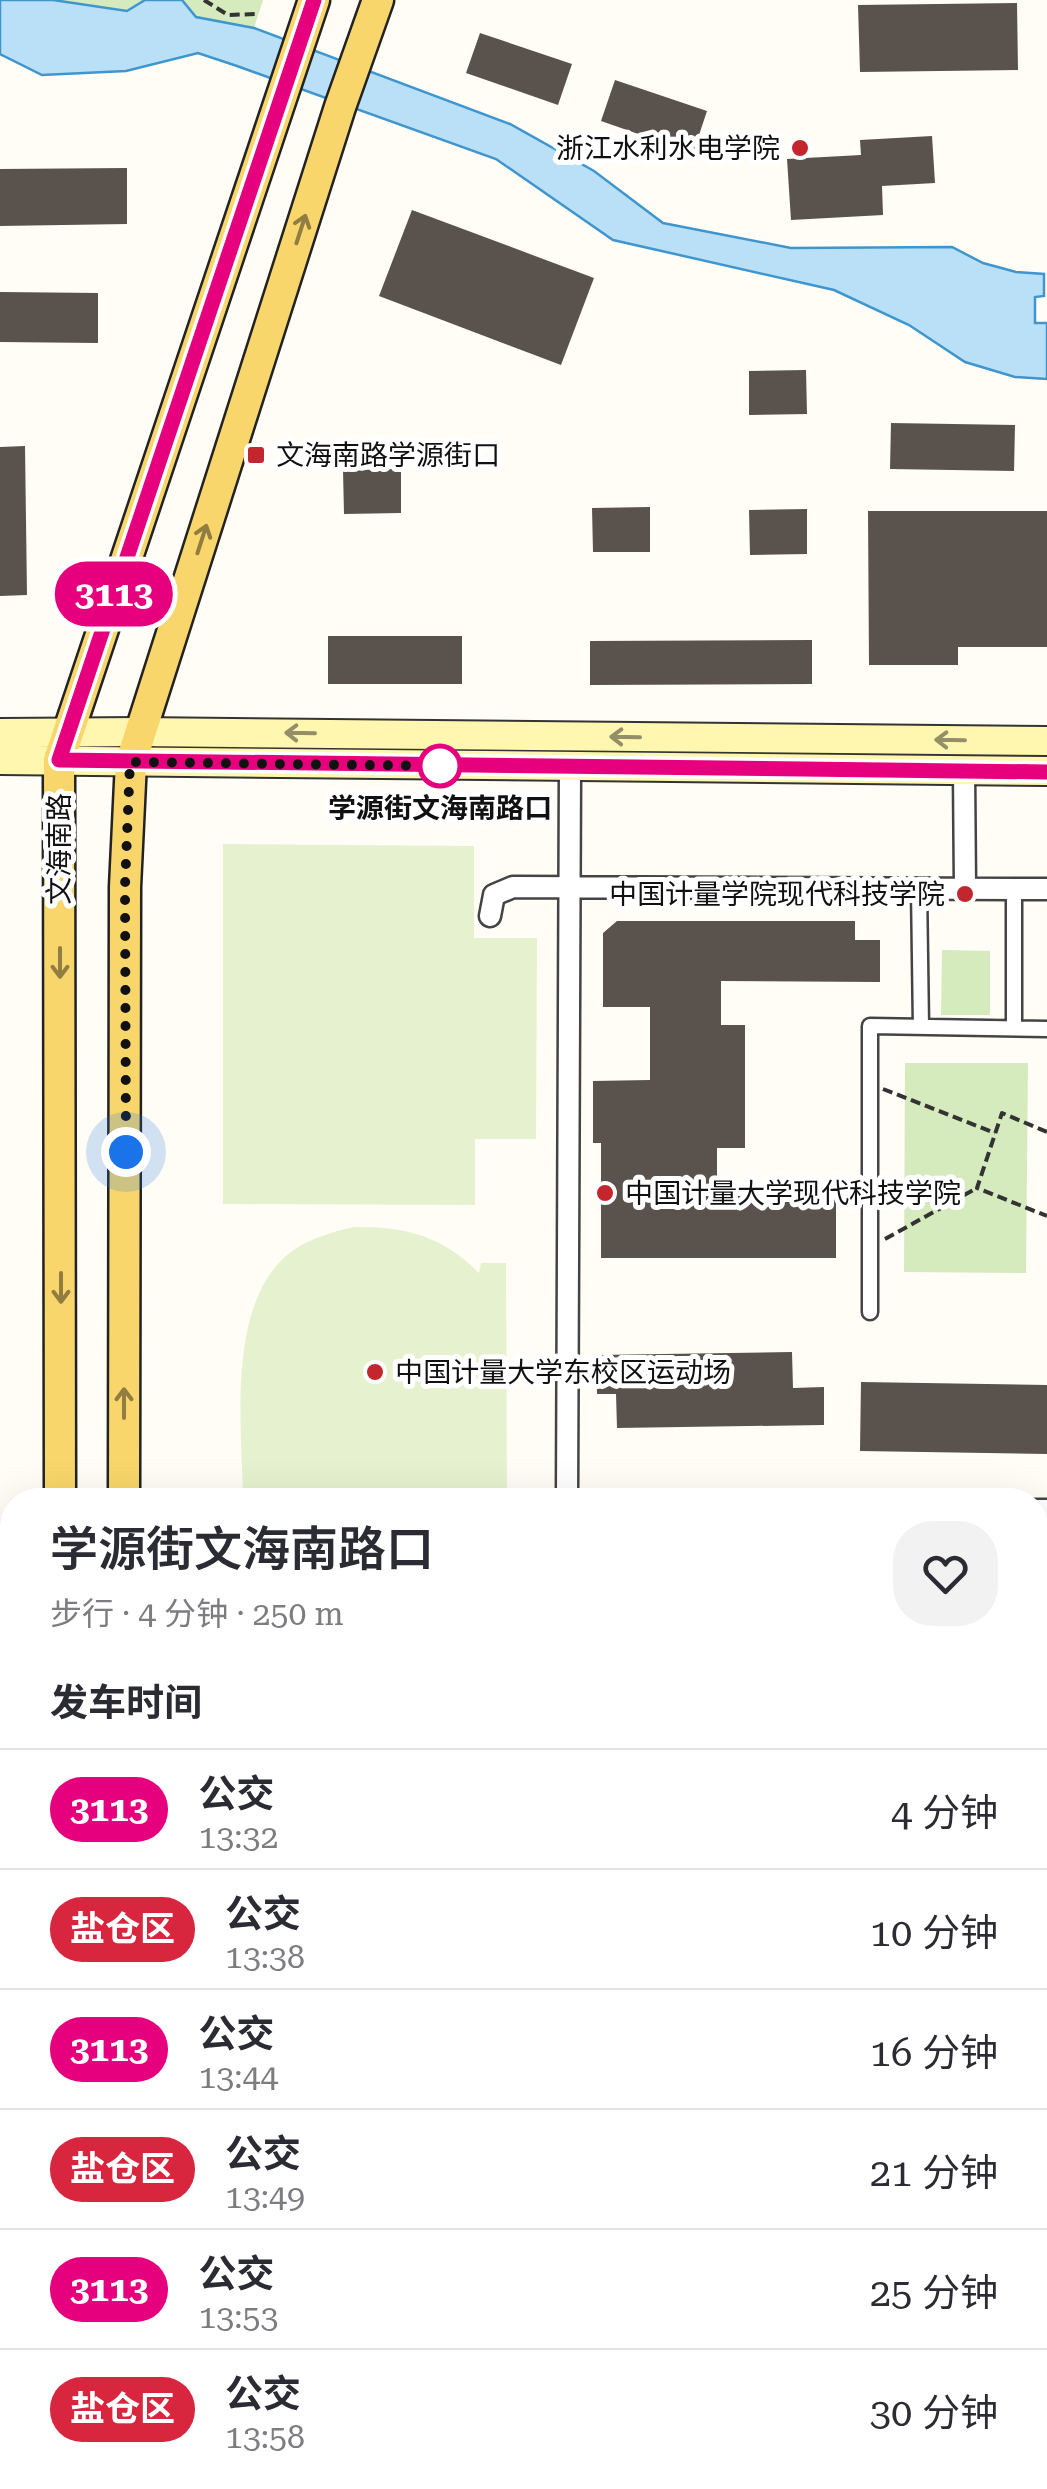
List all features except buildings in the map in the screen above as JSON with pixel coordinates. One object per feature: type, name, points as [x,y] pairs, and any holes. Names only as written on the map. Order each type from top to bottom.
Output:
[{"type":"main road","name":"文海南路","points":[[60,1488],[64,746],[314,0]]},
{"type":"main road","points":[[124,1488],[125,886],[130,762],[340,107],[378,0]]},
{"type":"main road","points":[[0,760],[140,732],[1047,741]]},
{"type":"main road","points":[[0,734],[130,762],[1047,772]]},
{"type":"street","points":[[567,1488],[570,768]]},
{"type":"street","points":[[964,772],[965,888]]},
{"type":"street","points":[[490,916],[494,895],[513,886],[1047,889]]},
{"type":"street","points":[[920,888],[921,1027]]},
{"type":"street","points":[[1014,889],[1014,1028]]},
{"type":"street","points":[[870,1312],[870,1026],[1047,1029]]},
{"type":"path","points":[[204,0],[228,14],[258,14]]},
{"type":"path","points":[[870,1084],[995,1133]]},
{"type":"path","points":[[870,1248],[977,1188],[1002,1113],[1047,1132]]},
{"type":"path","points":[[977,1188],[1047,1216]]},
{"type":"green space","points":[[53,0],[263,0],[254,28]]},
{"type":"green space","points":[[223,844],[474,846],[474,938],[537,938],[536,1139],[475,1139],[475,1205],[223,1204]]},
{"type":"green space","points":[[942,950],[990,951],[990,1015],[941,1015]]},
{"type":"green space","points":[[905,1063],[1028,1063],[1026,1273],[904,1272]]},
{"type":"green space","name":"中国计量大学东校区运动场","points":[[354,1227],[406,1231],[451,1250],[479,1273],[481,1263],[506,1263],[507,1488],[243,1488],[242,1365],[257,1298],[273,1270],[295,1249]]},
{"type":"water","points":[[0,0],[53,0],[127,11],[145,0],[182,0],[196,17],[254,28],[510,124],[594,171],[663,223],[791,248],[952,247],[983,263],[1016,272],[1044,274],[1044,296],[1035,297],[1035,323],[1047,323],[1047,379],[1015,377],[965,362],[909,325],[834,290],[613,240],[496,159],[198,53],[126,71],[42,75],[0,54]]},
{"type":"bus line","name":"3113","points":[[314,0],[59,760],[1047,772]]},
{"type":"place","name":"浙江水利水电学院","points":[[800,148]]},
{"type":"place","name":"文海南路学源街口","points":[[256,455]]},
{"type":"place","name":"学源街文海南路口","points":[[440,766]]},
{"type":"place","name":"中国计量学院现代科技学院","points":[[965,894]]},
{"type":"place","name":"中国计量大学现代科技学院","points":[[605,1193]]},
{"type":"place","name":"中国计量大学东校区运动场","points":[[375,1372]]},
{"type":"route","points":[[126,1152],[125,886],[130,762],[440,766]]}]
